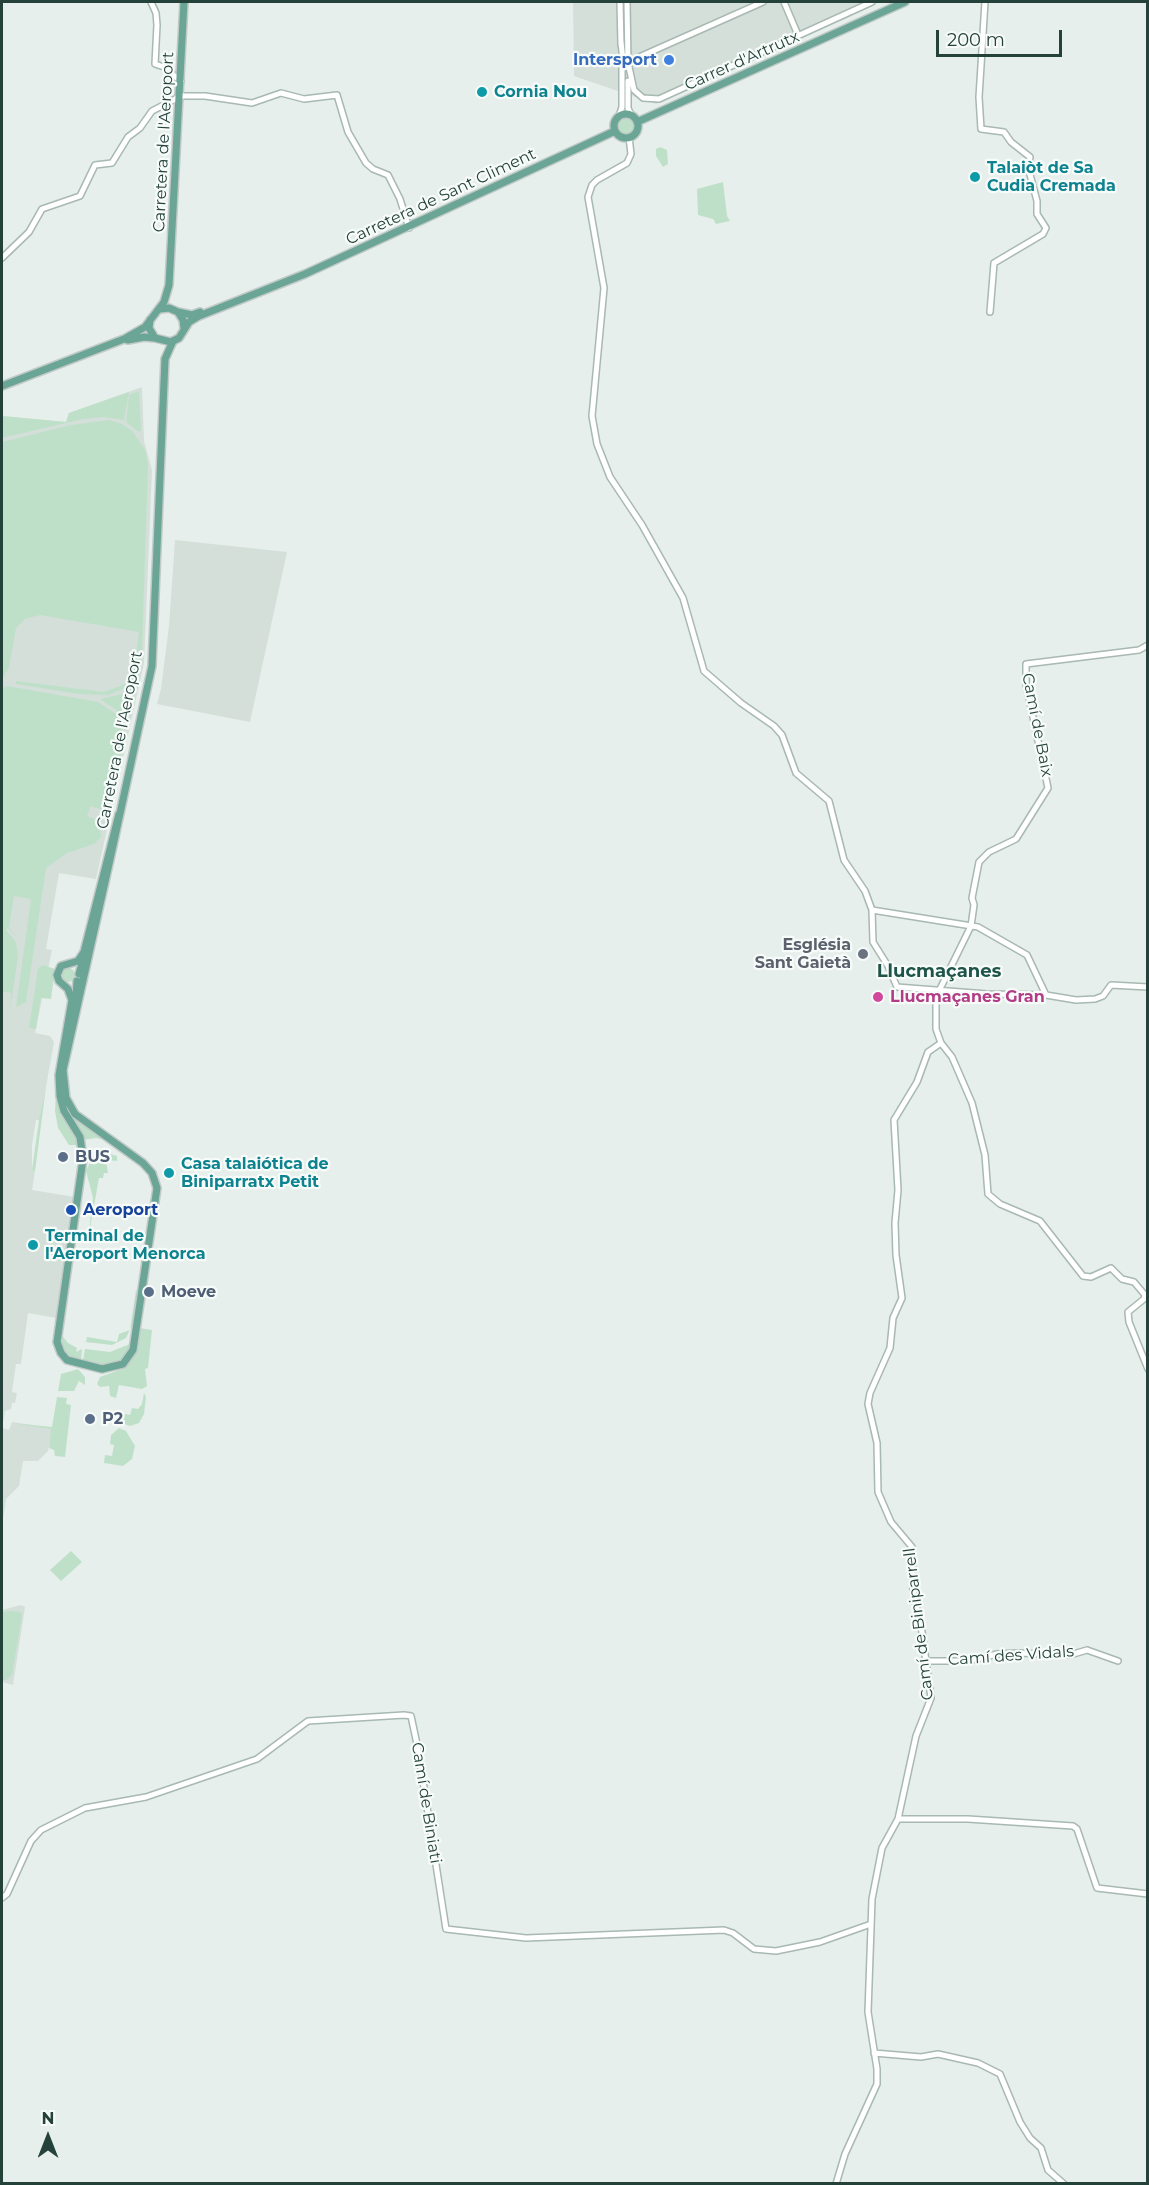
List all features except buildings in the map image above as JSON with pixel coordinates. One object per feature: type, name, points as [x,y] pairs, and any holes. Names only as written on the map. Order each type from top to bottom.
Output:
[{"type":"main road","name":"Carretera de l'Aeroport","points":[[169,285],[181,96],[184,2]]},
{"type":"main road","points":[[637,122],[905,2]]},
{"type":"main road","points":[[631,115],[637,122],[637,131],[629,137],[620,136],[615,131],[615,124],[619,116],[631,115]]},
{"type":"main road","name":"Carretera de Sant Climent","points":[[282,284],[409,228],[615,131]]},
{"type":"main road","points":[[158,310],[169,308],[192,315],[282,284]]},
{"type":"main road","points":[[2,386],[111,345],[139,338],[173,341],[179,338],[184,329],[199,316],[282,284]]},
{"type":"main road","points":[[111,345],[142,329],[164,303],[169,285]]},
{"type":"main road","points":[[169,285],[177,311],[183,320],[184,329]]},
{"type":"main road","points":[[150,320],[150,332],[156,339]]},
{"type":"main road","name":"Carretera de l'Aeroport","points":[[156,339],[165,359]]},
{"type":"main road","name":"Carretera de l'Aeroport","points":[[63,984],[71,995],[71,1007],[59,1075],[60,1096],[82,1145],[83,1159],[57,1331],[59,1350],[71,1362],[106,1369],[119,1366],[129,1358],[134,1345],[157,1193],[155,1181],[149,1169],[81,1120],[69,1105],[64,1086],[64,1062],[152,666],[165,359],[173,341]]},
{"type":"main road","points":[[78,978],[70,986],[63,984],[57,978],[57,971],[61,966],[78,961],[84,952],[119,814]]},
{"type":"main road","points":[[73,1021],[78,978],[98,915]]},
{"type":"main road","points":[[68,964],[75,967],[78,978]]},
{"type":"street","points":[[151,2],[156,13],[157,25],[156,64],[170,69],[172,75],[181,81]]},
{"type":"street","points":[[620,2],[622,98]]},
{"type":"street","points":[[627,2],[630,91]]},
{"type":"street","points":[[628,66],[763,2]]},
{"type":"street","points":[[784,2],[798,35]]},
{"type":"street","name":"Carrer d'Artrutx","points":[[630,91],[644,98],[659,99],[872,2]]},
{"type":"street","points":[[985,2],[979,97],[981,129],[1004,132],[1011,142],[1030,157],[1028,167],[1037,201],[1037,214],[1046,228],[1043,234],[994,263],[990,312]]},
{"type":"street","points":[[621,42],[623,61],[628,66],[631,115]]},
{"type":"street","points":[[619,116],[624,83],[628,82]]},
{"type":"street","points":[[2,258],[29,232],[42,209],[80,196],[95,165],[112,164],[128,137],[140,128],[152,111],[181,96],[205,96],[252,103],[281,93],[303,99],[337,95],[348,132],[366,163],[373,170],[388,175],[400,199],[409,228]]},
{"type":"street","points":[[629,137],[631,154],[627,163],[597,180],[592,185],[588,197],[604,288],[592,416],[597,444],[609,477],[642,525],[683,598],[704,670],[741,703],[774,726],[782,735],[796,773],[825,795],[844,860],[865,891],[872,910],[873,943],[897,987],[1095,999],[1103,996],[1111,985],[1148,987]]},
{"type":"street","name":"Camí de Baix","points":[[970,926],[977,868],[981,859],[993,849],[1016,838],[1049,786],[1026,684],[1026,664],[1139,650],[1148,645]]},
{"type":"street","points":[[872,910],[970,926],[1027,956],[1046,995]]},
{"type":"street","points":[[970,926],[938,991],[936,1029],[941,1042],[952,1057],[972,1103],[985,1155],[988,1194],[1000,1204],[1040,1221],[1083,1276],[1091,1277],[1110,1268],[1122,1279],[1134,1282],[1144,1295],[1144,1299],[1128,1312],[1129,1323],[1148,1369]]},
{"type":"street","name":"Camí de Biniparrell","points":[[836,2184],[845,2154],[875,2090],[878,2073],[868,2012],[872,1899],[878,1864],[888,1833],[898,1819],[916,1736],[930,1703],[927,1661],[913,1591],[912,1547],[891,1522],[878,1492],[877,1443],[868,1404],[890,1348],[893,1318],[902,1298],[896,1255],[895,1223],[898,1190],[894,1120],[917,1082],[928,1052],[941,1042]]},
{"type":"street","name":"Camí des Vidals","points":[[927,1661],[969,1661],[997,1654],[1045,1652],[1070,1655],[1085,1650],[1095,1651],[1118,1661]]},
{"type":"street","name":"Camí de Biniati","points":[[2,1898],[7,1894],[31,1841],[41,1830],[85,1808],[146,1797],[257,1759],[308,1721],[404,1715],[411,1716],[418,1749],[446,1929],[526,1938],[724,1930],[733,1933],[754,1949],[776,1951],[820,1942],[871,1924]]},
{"type":"street","points":[[898,1819],[968,1819],[1073,1826],[1077,1829],[1097,1888],[1148,1894]]},
{"type":"street","points":[[874,2053],[921,2057],[938,2054],[978,2063],[1000,2074],[1020,2122],[1030,2138],[1041,2148],[1048,2170],[1064,2184]]},
{"type":"shaded area","points":[[573,2],[875,2],[656,104],[574,76]]},
{"type":"shaded area","points":[[142,387],[144,441],[152,470],[144,663],[96,879],[59,873],[46,949],[52,950],[35,1033],[50,1036],[54,1042],[40,1120],[36,1120],[32,1145],[32,1170],[35,1171],[32,1190],[81,1198],[62,1319],[28,1313],[21,1364],[16,1364],[12,1392],[17,1393],[15,1403],[12,1403],[11,1409],[5,1411],[2,1428],[2,416],[66,422],[69,413]]},
{"type":"shaded area","points":[[175,540],[287,552],[250,722],[157,704],[169,626]]},
{"type":"shaded area","points":[[12,1422],[52,1428],[48,1451],[38,1461],[23,1461],[19,1486],[6,1499],[2,1526],[2,1428],[9,1430]]},
{"type":"shaded area","points":[[21,1605],[25,1607],[13,1685],[2,1682],[2,1610]]},
{"type":"green space","points":[[626,118],[632,120],[634,126],[632,132],[626,134],[620,132],[618,126],[620,120]]},
{"type":"green space","points":[[660,147],[667,150],[668,164],[663,167],[656,156],[656,149]]},
{"type":"green space","points":[[723,182],[727,216],[730,221],[716,224],[713,219],[698,215],[697,189]]},
{"type":"green space","points":[[139,391],[141,430],[139,432],[126,422],[129,395]]},
{"type":"green space","points":[[129,392],[124,420],[103,417],[83,419],[2,438],[2,416],[66,422],[69,413]]},
{"type":"green space","points":[[109,420],[122,424],[133,432],[145,450],[148,465],[142,650],[139,670],[125,688],[108,695],[79,694],[16,684],[16,681],[104,692],[123,685],[134,670],[139,632],[40,615],[25,619],[16,628],[9,668],[2,679],[2,442],[71,425]]},
{"type":"green space","points":[[136,680],[130,715],[125,723],[116,710],[100,699],[122,694]]},
{"type":"green space","points":[[8,686],[98,702],[116,714],[125,736],[107,812],[91,806],[87,816],[95,819],[94,822],[100,826],[101,837],[94,844],[67,853],[46,868],[26,1002],[16,1007],[31,899],[14,896],[9,927],[16,937],[8,928],[6,930],[16,942],[18,957],[10,1009],[11,993],[2,991],[2,688]]},
{"type":"green space","points":[[43,965],[55,969],[51,999],[41,998],[36,1029],[29,1028],[38,968]]},
{"type":"green space","points":[[65,968],[71,968],[75,975],[71,982],[65,982],[61,978],[61,972]]},
{"type":"green space","points":[[46,1087],[35,1171],[32,1170]]},
{"type":"green space","points":[[56,1091],[78,1145],[69,1145],[58,1128],[55,1111]]},
{"type":"green space","points":[[70,1111],[85,1126],[105,1140],[96,1138],[83,1140],[68,1112]]},
{"type":"green space","points":[[106,1153],[117,1156],[117,1161],[106,1160],[108,1173],[104,1173],[103,1178],[99,1178],[88,1239],[93,1198],[86,1171],[92,1158]]},
{"type":"green space","points":[[136,1290],[138,1292],[130,1329]]},
{"type":"green space","points":[[139,1328],[152,1330],[148,1368],[145,1369],[147,1386],[142,1389],[119,1385],[116,1398],[110,1396],[109,1386],[100,1387],[97,1384],[100,1377],[122,1369],[131,1361]]},
{"type":"green space","points":[[130,1330],[126,1338],[112,1345],[86,1342],[87,1337],[117,1342],[119,1334]]},
{"type":"green space","points":[[60,1333],[68,1343],[77,1348],[76,1352],[82,1349],[81,1360],[83,1360],[85,1349],[110,1352],[130,1344],[130,1349],[121,1361],[99,1365],[69,1358],[63,1351]]},
{"type":"green space","points":[[78,1369],[85,1377],[85,1385],[79,1381],[74,1391],[58,1391],[61,1374]]},
{"type":"green space","points":[[144,1393],[146,1397],[144,1414],[139,1423],[130,1426],[113,1420],[114,1415],[110,1411],[130,1415],[132,1408],[138,1409],[142,1404]]},
{"type":"green space","points":[[57,1397],[67,1398],[66,1404],[71,1405],[65,1457],[55,1456],[54,1450],[49,1448],[51,1429],[12,1423],[52,1427]]},
{"type":"green space","points":[[119,1428],[126,1431],[135,1446],[132,1459],[123,1466],[104,1463],[105,1455],[112,1456],[114,1445],[110,1444],[111,1435]]},
{"type":"green space","points":[[71,1551],[82,1562],[61,1581],[50,1570]]},
{"type":"green space","points":[[2,1612],[21,1612],[22,1616],[12,1675],[2,1680]]},
{"type":"place","name":"Intersport","points":[[669,60]]},
{"type":"place","name":"Cornia Nou","points":[[482,92]]},
{"type":"place","name":"Talaiòt de Sa Cudia Cremada","points":[[975,177]]},
{"type":"place","name":"Església Sant Gaietà","points":[[863,954]]},
{"type":"place","name":"Llucmaçanes Gran","points":[[878,997]]},
{"type":"place","name":"BUS","points":[[63,1157]]},
{"type":"place","name":"Casa talaiótica de Biniparratx Petit","points":[[169,1173]]},
{"type":"place","name":"Aeroport","points":[[71,1210]]},
{"type":"place","name":"Terminal de l'Aeroport Menorca","points":[[33,1245]]},
{"type":"place","name":"Moeve","points":[[149,1292]]},
{"type":"place","name":"P2","points":[[90,1419]]},
{"type":"district","name":"Llucmaçanes","points":[[939,972]]}]
